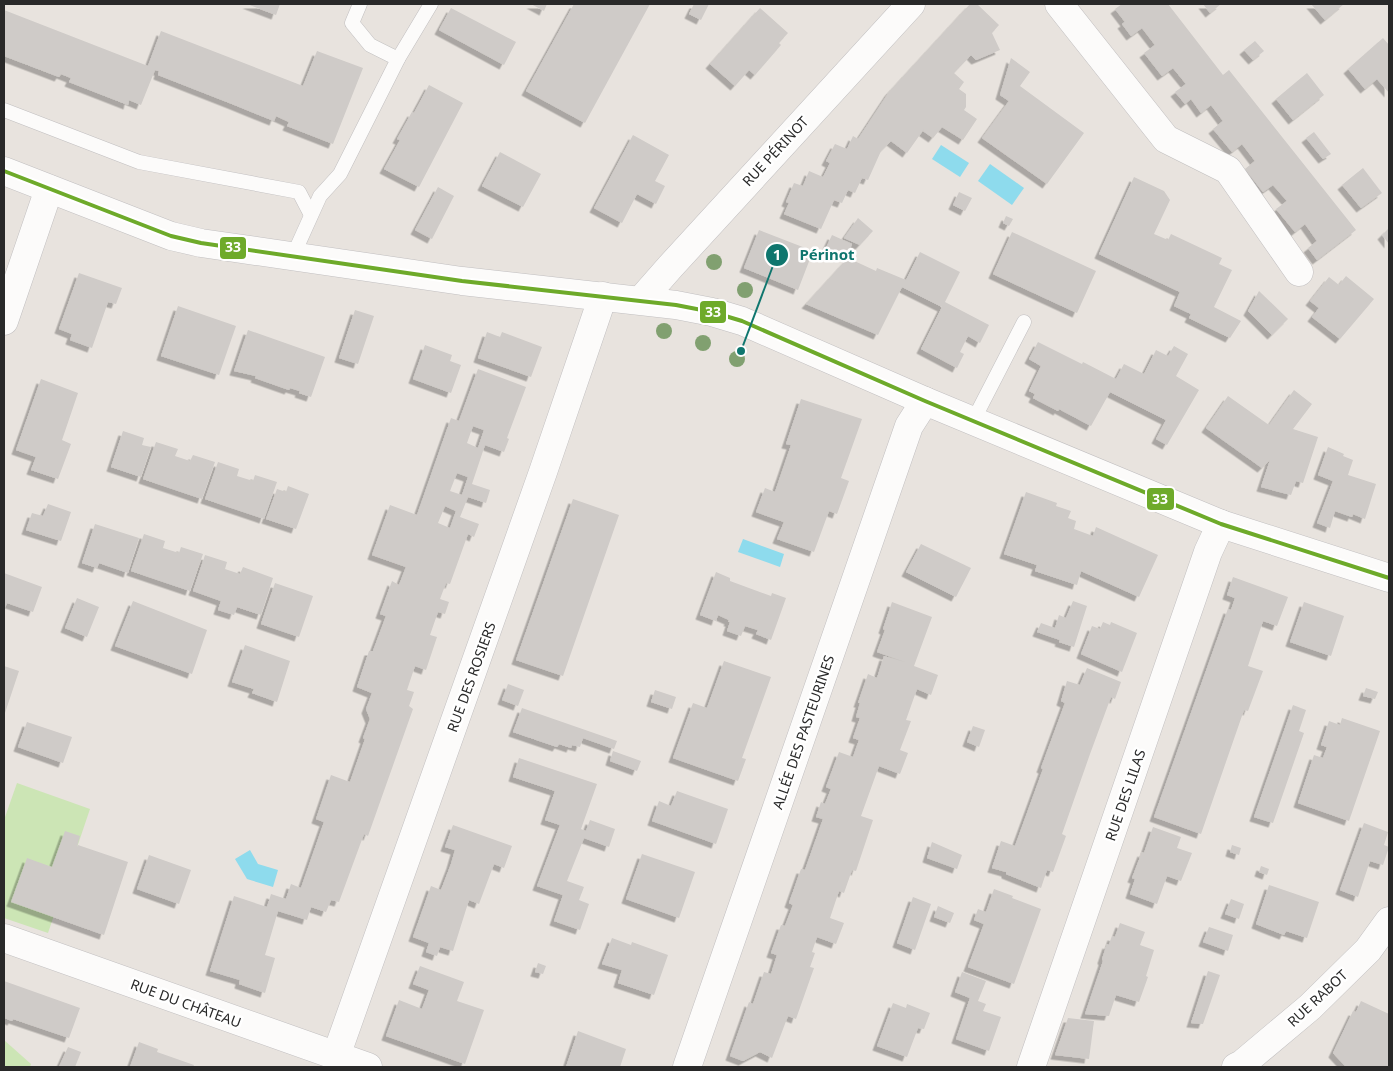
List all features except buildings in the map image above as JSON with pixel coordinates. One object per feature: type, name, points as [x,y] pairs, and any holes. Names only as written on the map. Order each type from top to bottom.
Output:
[{"type":"street","name":"RUE PÉRINOT","points":[[641,300],[911,4]]},
{"type":"street","points":[[1059,4],[1166,139],[1228,170],[1299,272]]},
{"type":"street","points":[[4,171],[171,236],[192,242],[292,258],[462,281],[641,300],[712,312],[742,321],[925,401],[1221,524],[1389,578]]},
{"type":"street","points":[[4,321],[49,189]]},
{"type":"street","name":"RUE DES ROSIERS","points":[[336,1056],[540,482],[602,296]]},
{"type":"street","name":"ALLÉE DES PASTEURINES","points":[[687,1067],[909,426],[925,401]]},
{"type":"street","name":"RUE DES LILAS","points":[[1031,1067],[1208,552],[1221,524]]},
{"type":"street","name":"RUE RABOT","points":[[1236,1067],[1310,1007],[1368,950],[1389,921]]},
{"type":"street","name":"RUE DU CHÂTEAU","points":[[4,938],[368,1067]]},
{"type":"lane","points":[[360,4],[352,22],[370,45],[398,59]]},
{"type":"lane","points":[[292,258],[320,196],[340,174],[398,59],[431,4]]},
{"type":"lane","points":[[4,110],[139,162],[299,192],[311,215]]},
{"type":"lane","points":[[973,421],[1024,322]]},
{"type":"green space","points":[[17,783],[90,809],[48,933],[4,918],[4,820]]},
{"type":"green space","points":[[4,1040],[31,1064],[30,1067],[4,1067]]},
{"type":"water","points":[[941,145],[969,163],[960,177],[932,159]]},
{"type":"water","points":[[990,164],[1024,188],[1012,205],[978,181]]},
{"type":"water","points":[[743,539],[784,554],[780,567],[738,552]]},
{"type":"water","points":[[250,850],[258,864],[278,870],[273,887],[247,879],[235,859]]},
{"type":"transit line","name":"33","points":[[4,171],[171,236],[201,243],[462,281],[676,305],[712,312],[742,321],[925,401],[1221,524],[1389,578]]},
{"type":"place","name":"Périnot","points":[[741,351]]}]
